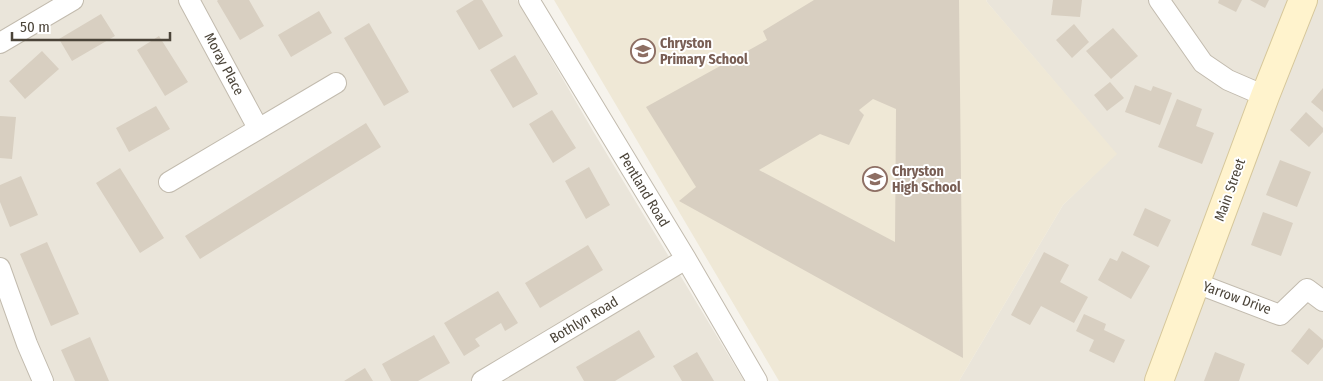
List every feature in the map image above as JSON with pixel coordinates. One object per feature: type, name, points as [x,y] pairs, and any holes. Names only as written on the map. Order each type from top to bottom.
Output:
[{"type":"street","points":[[0,43],[73,0]]},
{"type":"street","name":"Moray Place","points":[[189,0],[258,128]]},
{"type":"street","name":"Pentland Road","points":[[529,0],[686,259],[757,381]]},
{"type":"street","points":[[1159,0],[1203,63],[1228,80],[1265,96]]},
{"type":"street","name":"Main Street","points":[[1159,381],[1265,96],[1303,0]]},
{"type":"street","points":[[169,182],[336,83]]},
{"type":"street","name":"Bothlyn Road","points":[[482,381],[686,259]]},
{"type":"street","points":[[0,268],[27,344],[43,381]]},
{"type":"street","name":"Yarrow Drive","points":[[1196,283],[1280,315],[1307,289],[1323,301]]},
{"type":"shaded area","points":[[0,0],[517,0],[593,131],[744,381],[0,381]]},
{"type":"shaded area","name":"Chryston High School","points":[[554,0],[987,0],[1117,154],[1063,205],[959,381],[779,381]]},
{"type":"shaded area","points":[[987,0],[1323,0],[1323,381],[959,381],[1063,205],[1116,154]]},
{"type":"building","points":[[218,0],[249,0],[264,26],[240,40]]},
{"type":"building","points":[[474,0],[482,0],[503,36],[479,50],[456,11]]},
{"type":"building","points":[[814,0],[959,0],[963,358],[679,201],[696,187],[646,107],[767,40],[763,31]],"holes":[[[873,99],[896,109],[895,242],[759,170],[820,134],[849,145],[864,115],[859,110]]]},
{"type":"building","points":[[1053,0],[1082,0],[1080,17],[1051,15]]},
{"type":"building","points":[[1219,0],[1242,0],[1236,12],[1218,3]]},
{"type":"building","points":[[1250,0],[1269,0],[1265,8]]},
{"type":"building","points":[[319,11],[332,33],[291,57],[278,35]]},
{"type":"building","points":[[101,14],[115,36],[72,61],[59,39]]},
{"type":"building","points":[[369,23],[409,92],[384,106],[344,38]]},
{"type":"building","points":[[1074,24],[1089,42],[1072,58],[1056,40]]},
{"type":"building","points":[[1113,28],[1138,56],[1111,79],[1086,51]]},
{"type":"building","points":[[159,36],[188,82],[165,96],[137,50]]},
{"type":"building","points":[[42,51],[59,69],[25,99],[9,81]]},
{"type":"building","points":[[515,55],[538,94],[513,108],[490,70]]},
{"type":"building","points":[[1110,82],[1124,98],[1107,111],[1094,95]]},
{"type":"building","points":[[1135,85],[1151,91],[1153,86],[1172,93],[1160,125],[1125,112]]},
{"type":"building","points":[[1323,88],[1323,112],[1311,102]]},
{"type":"building","points":[[1177,99],[1202,109],[1196,126],[1214,133],[1202,164],[1158,147]]},
{"type":"building","points":[[156,106],[170,129],[129,152],[116,128]]},
{"type":"building","points":[[552,110],[576,148],[553,163],[529,124]]},
{"type":"building","points":[[1306,112],[1323,128],[1323,132],[1309,147],[1290,130]]},
{"type":"building","points":[[0,116],[16,117],[12,159],[0,158]]},
{"type":"building","points":[[366,123],[381,147],[200,259],[185,236]]},
{"type":"building","points":[[1280,160],[1311,172],[1297,207],[1266,195]]},
{"type":"building","points":[[589,167],[610,205],[586,219],[565,181]]},
{"type":"building","points":[[120,168],[164,238],[140,253],[96,183]]},
{"type":"building","points":[[21,176],[38,215],[10,227],[0,202],[0,185]]},
{"type":"building","points":[[1145,208],[1171,220],[1158,247],[1133,235]]},
{"type":"building","points":[[1263,212],[1293,223],[1281,256],[1251,245]]},
{"type":"building","points":[[47,242],[79,314],[51,326],[20,254]]},
{"type":"building","points":[[588,245],[603,270],[540,308],[525,283]]},
{"type":"building","points":[[1122,251],[1150,266],[1131,299],[1098,280],[1110,258],[1117,261]]},
{"type":"building","points":[[1044,252],[1069,265],[1060,282],[1088,297],[1074,323],[1041,306],[1030,325],[1011,315]]},
{"type":"building","points":[[498,291],[518,323],[505,331],[501,323],[475,339],[480,346],[464,356],[444,323]]},
{"type":"building","points":[[1084,314],[1106,324],[1104,330],[1125,340],[1114,363],[1089,351],[1094,340],[1076,331]]},
{"type":"building","points":[[1309,328],[1323,340],[1323,347],[1308,365],[1291,351]]},
{"type":"building","points":[[639,330],[655,357],[615,381],[584,381],[576,367]]},
{"type":"building","points":[[434,335],[450,363],[418,381],[391,381],[382,364]]},
{"type":"building","points":[[90,337],[109,381],[75,381],[61,350]]},
{"type":"building","points":[[697,352],[714,381],[682,381],[673,366]]},
{"type":"building","points":[[1215,352],[1245,364],[1239,381],[1204,381]]},
{"type":"building","points":[[365,368],[373,381],[344,381]]},
{"type":"place","name":"Chryston Primary School","points":[[643,51]]},
{"type":"place","name":"Chryston High School","points":[[875,179]]}]
